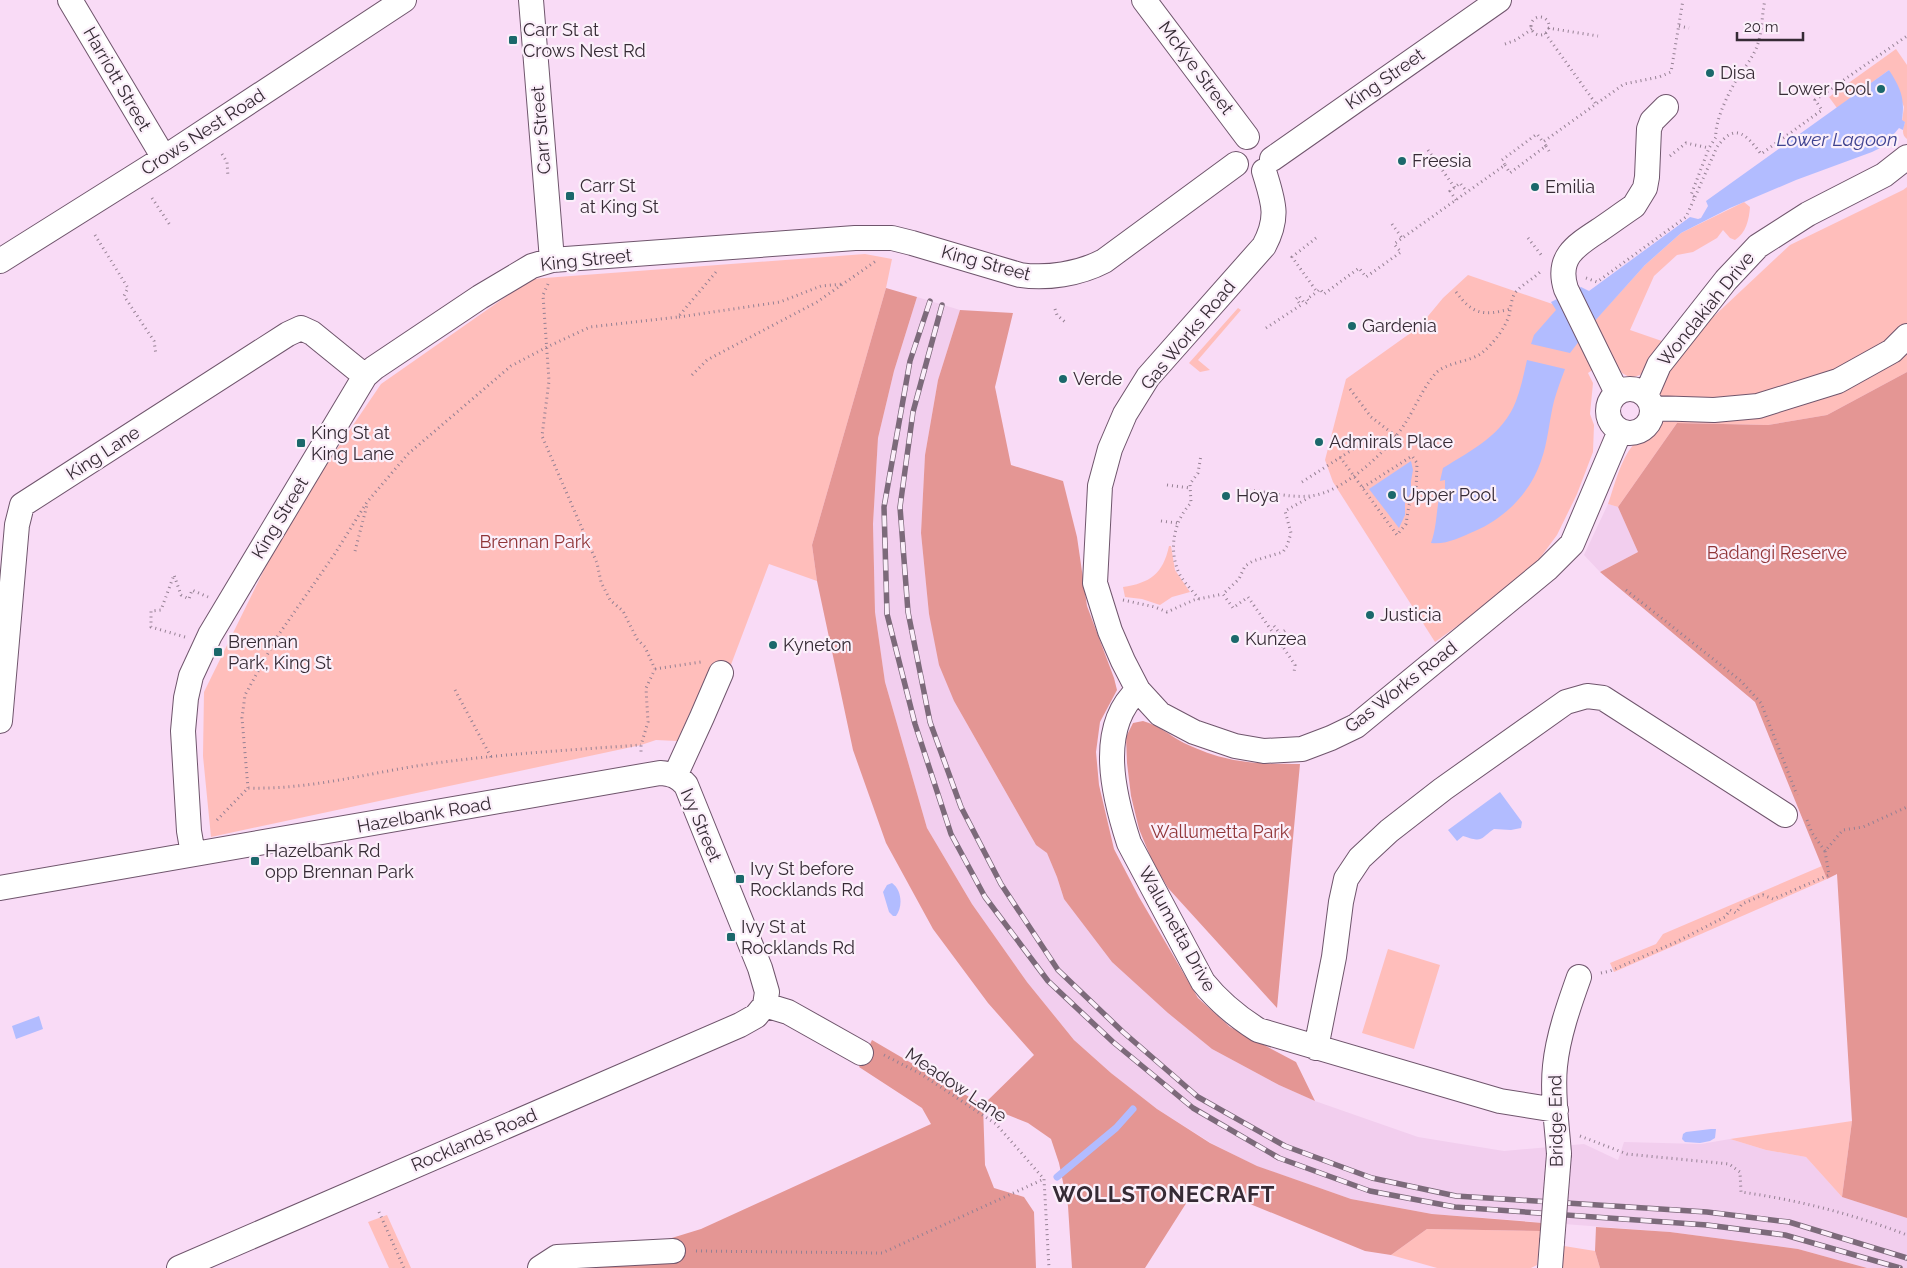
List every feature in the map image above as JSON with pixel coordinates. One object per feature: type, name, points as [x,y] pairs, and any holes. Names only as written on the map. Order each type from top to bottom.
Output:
[{"type":"street","name":"Harriott Street","points":[[70,0],[164,158]]},
{"type":"street","name":"Crows Nest Road","points":[[0,261],[164,158],[404,0]]},
{"type":"street","name":"Carr Street","points":[[531,0],[552,260]]},
{"type":"street","name":"McKye Street","points":[[1144,0],[1247,137]]},
{"type":"street","name":"King Street","points":[[1268,165],[1498,0]]},
{"type":"street","points":[[1617,393],[1566,289],[1563,273],[1556,259],[1569,254],[1577,245],[1634,206],[1645,188],[1649,129],[1652,121],[1666,107]]},
{"type":"street","points":[[1247,137],[1260,137],[1266,141],[1272,152],[1268,165],[1258,173],[1246,173],[1236,164],[1235,148],[1238,143],[1247,137]]},
{"type":"street","name":"Wondakiah Drive","points":[[1649,401],[1659,365],[1726,280],[1758,246],[1808,214],[1884,175],[1907,158]]},
{"type":"street","name":"King Street","points":[[193,854],[189,831],[183,731],[186,698],[191,676],[215,627],[365,376],[480,297],[532,266],[552,260],[855,238],[892,238],[1020,275],[1034,277],[1049,276],[1078,271],[1104,261],[1236,164]]},
{"type":"street","name":"Gas Works Road","points":[[1268,165],[1273,205],[1273,225],[1270,235],[1264,246],[1148,377],[1126,414],[1110,449],[1100,486],[1095,583],[1110,631],[1123,661],[1138,690],[1160,714],[1194,732],[1235,746],[1264,751],[1302,749],[1332,738],[1356,726],[1547,570],[1572,544],[1620,431]]},
{"type":"street","name":"King Lane","points":[[0,721],[17,525],[22,505],[288,334],[301,328],[312,333],[365,376]]},
{"type":"street","points":[[1649,401],[1650,422],[1640,431],[1627,433],[1620,431],[1611,422],[1608,410],[1609,403],[1617,393],[1623,390],[1635,389],[1649,401],[1714,410],[1758,406],[1838,381],[1892,350],[1907,336]]},
{"type":"street","points":[[675,776],[702,718],[714,667]]},
{"type":"street","name":"Walumetta Drive","points":[[1138,690],[1123,706],[1118,719],[1112,754],[1115,789],[1122,819],[1130,843],[1202,982],[1216,998],[1235,1016],[1258,1030],[1500,1101],[1557,1120]]},
{"type":"street","points":[[1316,1048],[1334,957],[1344,887],[1346,879],[1360,858],[1389,831],[1443,789],[1566,702],[1587,696],[1603,698],[1797,811]]},
{"type":"street","name":"Ivy Street","points":[[641,778],[660,774],[675,776],[680,778],[686,785],[760,968],[767,992],[765,1005]]},
{"type":"street","name":"Hazelbank Road","points":[[0,888],[641,778]]},
{"type":"street","name":"Bridge End","points":[[1550,1268],[1559,1154],[1555,1065],[1559,1042],[1579,977]]},
{"type":"street","points":[[765,1005],[788,1012],[871,1053]]},
{"type":"street","name":"Rocklands Road","points":[[180,1268],[740,1024],[756,1016],[765,1005]]},
{"type":"street","points":[[540,1268],[557,1257],[673,1251]]},
{"type":"path","points":[[1543,142],[1624,84],[1659,78],[1671,72],[1683,0]]},
{"type":"path","points":[[1695,197],[1691,195],[1709,148],[1716,137],[1720,116],[1730,91],[1755,52],[1758,44],[1765,0]]},
{"type":"path","points":[[1505,44],[1516,40],[1532,29],[1533,21],[1541,17],[1546,20],[1548,28],[1545,33]]},
{"type":"path","points":[[1679,26],[1689,28]]},
{"type":"path","points":[[1548,28],[1598,36]]},
{"type":"path","points":[[1532,29],[1538,34],[1545,33]]},
{"type":"path","points":[[1545,33],[1596,104]]},
{"type":"path","points":[[1528,238],[1542,256],[1556,259],[1585,278],[1597,282],[1686,217],[1717,147],[1732,133],[1739,132],[1749,138],[1761,154],[1822,110],[1815,100],[1907,36]]},
{"type":"path","points":[[1751,42],[1758,44]]},
{"type":"path","points":[[1546,146],[1510,173],[1502,160],[1537,134],[1546,146],[1549,151]]},
{"type":"path","points":[[1648,163],[1663,160],[1686,142],[1709,148]]},
{"type":"path","points":[[1428,150],[1455,188]]},
{"type":"path","points":[[222,154],[226,162],[228,177]]},
{"type":"path","points":[[1266,328],[1301,306],[1296,299],[1299,296],[1305,304],[1309,301],[1307,299],[1320,289],[1324,294],[1359,268],[1366,278],[1401,252],[1394,244],[1505,165]]},
{"type":"path","points":[[1456,200],[1450,191],[1460,184],[1466,192]]},
{"type":"path","points":[[152,198],[170,225]]},
{"type":"path","points":[[1392,224],[1402,238]]},
{"type":"path","points":[[96,235],[128,288],[124,296],[154,341],[156,355]]},
{"type":"path","points":[[1316,238],[1292,258],[1317,292]]},
{"type":"path","points":[[678,318],[737,246]]},
{"type":"path","points":[[1249,490],[1311,496],[1327,492],[1345,484],[1388,448],[1406,423],[1426,385],[1437,371],[1482,353],[1494,340],[1509,318],[1514,295],[1526,282],[1540,272],[1542,256]]},
{"type":"path","points":[[692,375],[707,360],[817,302],[878,259]]},
{"type":"path","points":[[248,788],[242,718],[245,695],[277,637],[368,502],[408,454],[511,366],[546,347],[590,328],[678,318],[780,302],[821,286],[845,283]]},
{"type":"path","points":[[1456,292],[1468,307],[1476,312],[1497,312],[1511,308]]},
{"type":"path","points":[[543,295],[549,381],[542,436],[597,563],[601,582],[610,600],[623,612],[637,639],[645,647],[655,669],[646,688],[648,722],[645,734]]},
{"type":"path","points":[[1055,309],[1057,315],[1065,322]]},
{"type":"path","points":[[1350,389],[1371,418],[1396,436]]},
{"type":"path","points":[[1302,482],[1369,438]]},
{"type":"path","points":[[1199,599],[1176,568],[1174,536],[1177,523],[1183,511],[1191,503],[1190,484],[1198,473],[1201,455]]},
{"type":"path","points":[[1340,457],[1362,488],[1397,535],[1406,524],[1409,505],[1416,492],[1417,463],[1412,456],[1362,488]]},
{"type":"path","points":[[1167,485],[1190,488]]},
{"type":"path","points":[[1117,601],[1137,602],[1167,612],[1182,604],[1223,594],[1239,580],[1245,566],[1253,561],[1283,552],[1291,533],[1285,511],[1311,496]]},
{"type":"path","points":[[355,551],[368,502]]},
{"type":"path","points":[[1161,522],[1177,523]]},
{"type":"path","points":[[188,638],[151,627],[151,611],[162,610],[174,575],[181,595],[189,599],[192,590],[209,597]]},
{"type":"path","points":[[1579,977],[1610,971],[1674,943],[1725,917],[1730,910],[1736,913],[1742,904],[1763,895],[1773,899],[1830,875],[1825,852],[1797,811],[1761,704],[1740,681],[1626,590]]},
{"type":"path","points":[[1223,594],[1233,608],[1248,597],[1295,665],[1294,673]]},
{"type":"path","points":[[1274,626],[1288,644],[1283,647]]},
{"type":"path","points":[[1280,634],[1287,629]]},
{"type":"path","points":[[655,669],[714,667]]},
{"type":"path","points":[[455,690],[491,757]]},
{"type":"path","points":[[217,820],[248,788],[274,788],[329,783],[428,764],[491,757],[641,745]]},
{"type":"path","points":[[1825,852],[1843,830],[1863,827],[1907,807]]},
{"type":"path","name":"Meadow Lane","points":[[871,1053],[921,1074],[996,1124],[1044,1179]]},
{"type":"path","points":[[1557,1120],[1578,1135],[1626,1154],[1729,1164],[1740,1172],[1741,1192],[1780,1197],[1864,1219],[1907,1235]]},
{"type":"path","points":[[673,1251],[882,1253],[1044,1179],[1049,1268]]},
{"type":"path","points":[[379,1212],[404,1268]]},
{"type":"shaded area","points":[[917,297],[960,310],[938,380],[925,455],[921,533],[929,614],[954,701],[1036,845],[1047,852],[1064,899],[1168,1013],[1212,1049],[1279,1085],[1315,1101],[1418,1137],[1504,1151],[1584,1144],[1618,1160],[1624,1142],[1701,1144],[1730,1139],[1766,1150],[1806,1157],[1842,1197],[1907,1218],[1907,1268],[1867,1268],[1798,1249],[1670,1232],[1432,1214],[1351,1199],[1256,1166],[1211,1143],[1157,1109],[1111,1073],[1074,1040],[1027,982],[972,904],[927,828],[885,682],[875,612],[873,524],[878,438],[894,371]]},
{"type":"shaded area","points":[[1608,504],[1618,507],[1638,552],[1600,572],[1584,555]]},
{"type":"green space","points":[[1896,49],[1907,65],[1907,139],[1903,133],[1905,122],[1902,121],[1904,107],[1889,70],[1837,108],[1829,97]]},
{"type":"green space","points":[[1907,187],[1907,372],[1827,415],[1768,425],[1677,423],[1618,507],[1608,504],[1618,473],[1628,451],[1661,421],[1677,422],[1678,402],[1666,401],[1660,395],[1648,364],[1640,375],[1631,378],[1622,373],[1612,356],[1588,373],[1593,383],[1590,414],[1594,425],[1593,452],[1577,494],[1557,535],[1540,558],[1513,586],[1435,642],[1333,482],[1325,460],[1346,379],[1419,327],[1443,298],[1468,275],[1596,319],[1645,265],[1681,233],[1744,202],[1750,207],[1748,221],[1742,234],[1735,240],[1730,238],[1723,230],[1717,238],[1693,252],[1677,255],[1654,276],[1630,330],[1685,349],[1711,319],[1790,245]]},
{"type":"green space","name":"Brennan Park","points":[[865,254],[892,259],[886,288],[812,545],[817,581],[769,564],[729,670],[711,667],[677,741],[656,740],[641,745],[211,837],[203,756],[204,692],[288,521],[381,384],[531,279]]},
{"type":"green space","points":[[886,288],[917,297],[894,371],[878,438],[873,524],[875,612],[885,682],[927,828],[972,904],[1027,982],[1074,1040],[1111,1073],[1157,1109],[1210,1143],[1257,1166],[1351,1199],[1432,1214],[1543,1223],[1541,1231],[1427,1229],[1391,1255],[1365,1251],[1199,1183],[1145,1268],[1072,1268],[1068,1206],[1059,1163],[1051,1139],[1028,1123],[983,1105],[1034,1055],[988,1003],[933,929],[886,843],[853,750],[817,581],[812,545]]},
{"type":"green space","points":[[1238,308],[1241,310],[1198,360],[1210,370],[1200,372],[1189,363]]},
{"type":"green space","points":[[960,310],[1013,313],[995,387],[1011,465],[1063,481],[1077,537],[1087,606],[1117,690],[1100,722],[1096,752],[1099,785],[1114,849],[1139,897],[1198,998],[1230,1027],[1296,1062],[1315,1101],[1279,1085],[1212,1049],[1168,1013],[1112,962],[1064,899],[1047,853],[1036,845],[954,701],[939,665],[929,614],[921,533],[925,455],[938,380]]},
{"type":"green space","name":"Badangi Reserve","points":[[1907,372],[1907,1218],[1842,1197],[1852,1121],[1837,874],[1827,879],[1755,702],[1600,572],[1638,552],[1618,507],[1677,423],[1768,425],[1827,415]]},
{"type":"green space","points":[[1169,546],[1171,546],[1175,570],[1190,592],[1172,597],[1160,605],[1142,599],[1125,597],[1123,587],[1141,583],[1154,576],[1163,564]]},
{"type":"green space","name":"Wallumetta Park","points":[[1143,721],[1184,743],[1213,755],[1254,763],[1300,764],[1277,1008],[1168,888],[1153,863],[1139,829],[1131,796],[1127,763],[1126,737],[1133,723]]},
{"type":"green space","points":[[1822,866],[1827,879],[1614,972],[1610,963],[1656,944],[1663,934]]},
{"type":"green space","points":[[1388,949],[1440,965],[1414,1049],[1362,1033]]},
{"type":"green space","points":[[872,1040],[983,1105],[985,1165],[994,1188],[1024,1197],[1034,1212],[1036,1268],[574,1268],[701,1229],[931,1124],[922,1108],[859,1067]]},
{"type":"green space","points":[[1852,1121],[1842,1197],[1806,1157],[1766,1150],[1730,1139]]},
{"type":"green space","points":[[387,1215],[411,1268],[389,1268],[368,1222]]},
{"type":"green space","points":[[1596,1227],[1670,1232],[1798,1249],[1867,1268],[1600,1268],[1595,1251]]},
{"type":"green space","points":[[1427,1229],[1541,1231],[1537,1265],[1531,1268],[1437,1268],[1391,1255]]},
{"type":"green space","points":[[1564,1246],[1595,1251],[1600,1268],[1562,1268]]},
{"type":"water","name":"Lower Lagoon","points":[[1889,70],[1901,94],[1903,106],[1902,120],[1905,122],[1903,130],[1899,128],[1884,146],[1730,208],[1681,233],[1645,265],[1593,323],[1570,353],[1531,344],[1534,335],[1556,310],[1551,302],[1581,287],[1589,291],[1690,217],[1701,218],[1708,206],[1706,201]]},
{"type":"water","points":[[1527,360],[1565,369],[1554,401],[1545,446],[1536,473],[1515,503],[1486,526],[1453,540],[1431,543],[1440,494],[1445,492],[1445,480],[1440,481],[1443,468],[1485,441],[1503,423],[1516,401]]},
{"type":"water","name":"Upper Pool","points":[[1411,461],[1413,470],[1411,493],[1405,503],[1405,515],[1399,528],[1369,489]]},
{"type":"water","points":[[1500,792],[1522,822],[1521,828],[1511,830],[1494,829],[1481,839],[1463,836],[1457,841],[1448,830]]},
{"type":"water","points":[[892,883],[900,894],[900,908],[896,916],[889,912],[883,892],[887,885]]},
{"type":"water","points":[[39,1016],[43,1029],[16,1039],[12,1026]]},
{"type":"water","points":[[1716,1129],[1715,1138],[1710,1141],[1700,1143],[1685,1142],[1682,1139],[1683,1134],[1686,1132]]},
{"type":"waterway","points":[[1057,1177],[1116,1128],[1133,1109]]},
{"type":"railway","points":[[930,301],[910,361],[884,507],[887,614],[915,724],[951,834],[985,897],[1048,981],[1113,1042],[1193,1108],[1279,1158],[1370,1191],[1455,1207],[1707,1225],[1785,1235],[1900,1268]]},
{"type":"railway","points":[[942,305],[913,412],[900,507],[908,612],[930,722],[961,807],[1001,884],[1058,970],[1123,1032],[1198,1097],[1285,1146],[1372,1178],[1456,1196],[1707,1212],[1789,1222],[1907,1258]]},
{"type":"place","name":"Carr St at Crows Nest Rd","points":[[513,40]]},
{"type":"place","name":"Disa","points":[[1710,73]]},
{"type":"place","name":"Lower Pool","points":[[1881,89]]},
{"type":"place","name":"Freesia","points":[[1402,161]]},
{"type":"place","name":"Emilia","points":[[1535,187]]},
{"type":"place","name":"Carr St at King St","points":[[570,196]]},
{"type":"place","name":"Gardenia","points":[[1352,326]]},
{"type":"place","name":"Verde","points":[[1063,379]]},
{"type":"place","name":"Admirals Place","points":[[1319,442]]},
{"type":"place","name":"King St at King Lane","points":[[301,443]]},
{"type":"place","name":"Upper Pool","points":[[1392,495]]},
{"type":"place","name":"Hoya","points":[[1226,496]]},
{"type":"place","name":"Justicia","points":[[1370,615]]},
{"type":"place","name":"Kunzea","points":[[1235,639]]},
{"type":"place","name":"Kyneton","points":[[773,645]]},
{"type":"place","name":"Brennan Park, King St","points":[[218,652]]},
{"type":"place","name":"Hazelbank Rd opp Brennan Park","points":[[255,861]]},
{"type":"place","name":"Ivy St before Rocklands Rd","points":[[740,879]]},
{"type":"place","name":"Ivy St at Rocklands Rd","points":[[731,937]]},
{"type":"district","name":"WOLLSTONECRAFT","points":[[1164,1194]]}]
